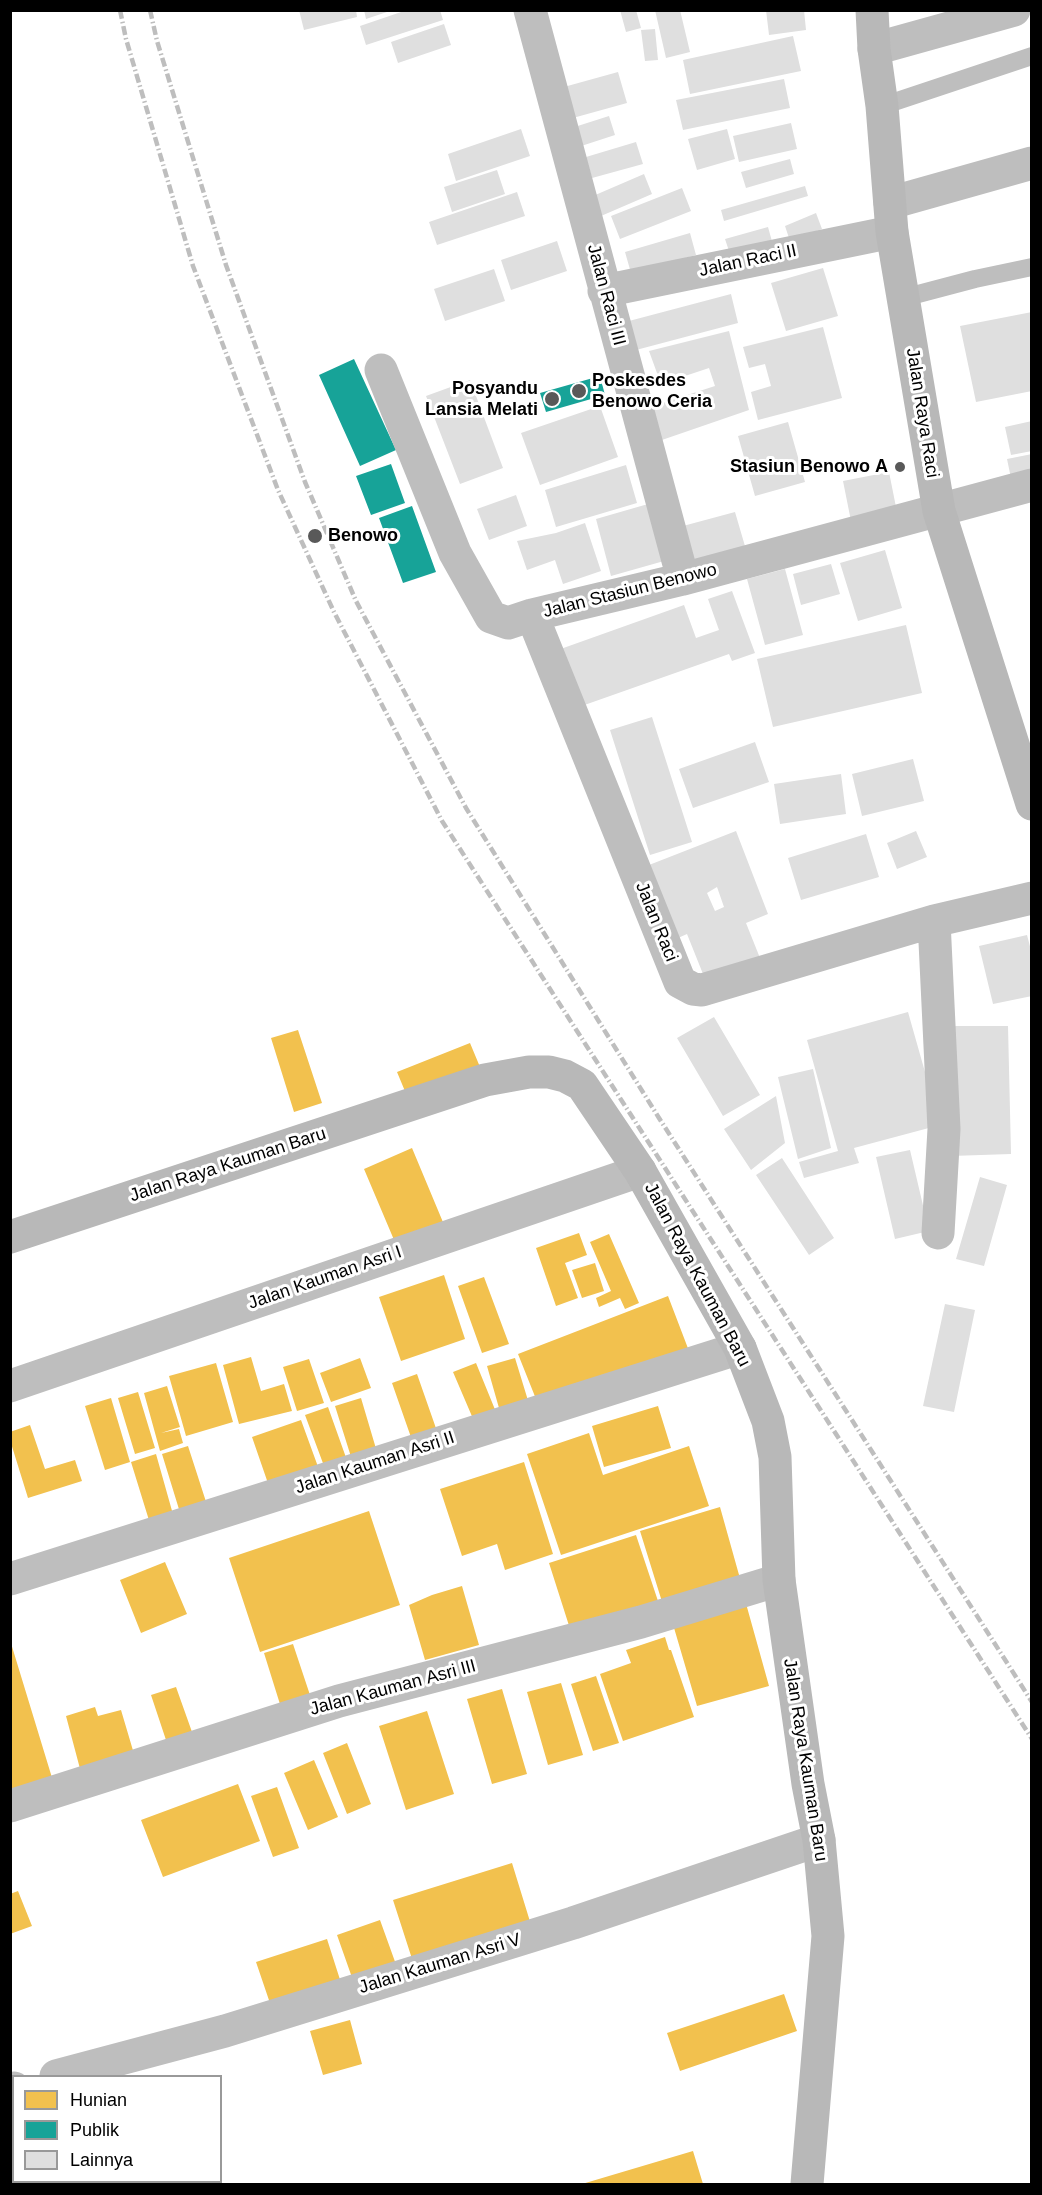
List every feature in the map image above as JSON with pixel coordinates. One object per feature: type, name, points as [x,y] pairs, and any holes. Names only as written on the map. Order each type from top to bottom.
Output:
[{"type":"street","name":"Jalan Raci III","points":[[530,10],[683,579]]},
{"type":"street","name":"Jalan Raya Raci","points":[[872,10],[891,218],[939,511],[1032,804]]},
{"type":"street","points":[[874,49],[1014,10]]},
{"type":"street","name":"Jalan Raci II","points":[[604,291],[891,218],[1032,163]]},
{"type":"street","name":"Jalan Stasiun Benowo","points":[[381,370],[455,553],[491,617],[508,623],[532,615],[683,579],[1032,485]]},
{"type":"street","name":"Jalan Raci","points":[[532,615],[680,982],[693,989],[702,990],[934,921],[1032,898]]},
{"type":"street","points":[[934,921],[944,1129],[938,1233]]},
{"type":"street","name":"Jalan Raya Kauman Baru","points":[[10,1237],[485,1080],[529,1072],[565,1076],[582,1085],[640,1171],[740,1348],[768,1420],[775,1457],[779,1580],[808,1784],[819,1840],[828,1936],[807,2184]]},
{"type":"street","name":"Jalan Kauman Asri I","points":[[10,1386],[640,1171]]},
{"type":"street","name":"Jalan Kauman Asri II","points":[[10,1579],[740,1348]]},
{"type":"street","name":"Jalan Kauman Asri III","points":[[10,1806],[339,1701],[641,1622],[779,1580]]},
{"type":"street","name":"Jalan Kauman Asri V","points":[[60,2075],[225,2031],[573,1923],[819,1840]]},
{"type":"lane","points":[[882,106],[1032,56]]},
{"type":"lane","points":[[903,298],[1032,267]]},
{"type":"building: Hunian","points":[[298,1030],[322,1103],[294,1112],[271,1038]]},
{"type":"building: Hunian","points":[[470,1043],[480,1067],[407,1096],[397,1072]]},
{"type":"building: Hunian","points":[[412,1148],[445,1227],[397,1247],[364,1169]]},
{"type":"building: Hunian","points":[[579,1233],[587,1255],[565,1263],[578,1298],[556,1306],[536,1248]]},
{"type":"building: Hunian","points":[[609,1234],[639,1303],[625,1309],[620,1298],[599,1307],[596,1298],[611,1291],[590,1242]]},
{"type":"building: Hunian","points":[[595,1263],[604,1291],[582,1298],[572,1270]]},
{"type":"building: Hunian","points":[[444,1275],[465,1339],[401,1361],[379,1297]]},
{"type":"building: Hunian","points":[[484,1277],[509,1344],[482,1353],[458,1286]]},
{"type":"building: Hunian","points":[[668,1296],[689,1351],[540,1409],[518,1354]]},
{"type":"building: Hunian","points":[[251,1357],[261,1391],[284,1384],[292,1411],[239,1424],[223,1365]]},
{"type":"building: Hunian","points":[[360,1358],[371,1388],[331,1402],[320,1373]]},
{"type":"building: Hunian","points":[[515,1358],[530,1407],[501,1415],[487,1366]]},
{"type":"building: Hunian","points":[[309,1359],[324,1403],[297,1411],[283,1367]]},
{"type":"building: Hunian","points":[[216,1363],[233,1422],[186,1436],[169,1376]]},
{"type":"building: Hunian","points":[[476,1363],[496,1412],[474,1421],[453,1372]]},
{"type":"building: Hunian","points":[[417,1374],[438,1434],[413,1443],[392,1383]]},
{"type":"building: Hunian","points":[[167,1386],[180,1427],[161,1433],[179,1429],[183,1443],[160,1451],[144,1393]]},
{"type":"building: Hunian","points":[[138,1392],[155,1448],[135,1454],[118,1398]]},
{"type":"building: Hunian","points":[[111,1398],[130,1462],[105,1470],[85,1406]]},
{"type":"building: Hunian","points":[[361,1398],[377,1452],[352,1460],[335,1406]]},
{"type":"building: Hunian","points":[[658,1406],[671,1448],[604,1467],[592,1426]]},
{"type":"building: Hunian","points":[[328,1407],[349,1466],[327,1474],[305,1415]]},
{"type":"building: Hunian","points":[[301,1420],[321,1475],[271,1492],[252,1437]]},
{"type":"building: Hunian","points":[[30,1425],[45,1469],[75,1460],[82,1481],[28,1498],[10,1440],[10,1432]]},
{"type":"building: Hunian","points":[[589,1433],[603,1475],[689,1446],[709,1506],[561,1555],[527,1454]]},
{"type":"building: Hunian","points":[[188,1446],[209,1511],[182,1519],[162,1454]]},
{"type":"building: Hunian","points":[[156,1454],[176,1525],[152,1530],[131,1462]]},
{"type":"building: Hunian","points":[[524,1462],[553,1554],[505,1570],[497,1544],[462,1556],[440,1489]]},
{"type":"building: Hunian","points":[[720,1507],[741,1582],[663,1605],[640,1531]]},
{"type":"building: Hunian","points":[[369,1511],[400,1605],[260,1652],[229,1558]]},
{"type":"building: Hunian","points":[[636,1535],[660,1607],[572,1635],[549,1563]]},
{"type":"building: Hunian","points":[[165,1562],[187,1614],[141,1633],[120,1580]]},
{"type":"building: Hunian","points":[[462,1586],[479,1645],[425,1660],[409,1605]]},
{"type":"building: Hunian","points":[[745,1600],[769,1686],[697,1706],[672,1621]]},
{"type":"building: Hunian","points":[[665,1637],[694,1717],[623,1741],[600,1674],[631,1663],[626,1650]]},
{"type":"building: Hunian","points":[[10,1640],[53,1781],[10,1794]]},
{"type":"building: Hunian","points":[[293,1644],[314,1707],[284,1717],[264,1653]]},
{"type":"building: Hunian","points":[[596,1676],[619,1743],[593,1751],[571,1684]]},
{"type":"building: Hunian","points":[[561,1683],[583,1755],[548,1765],[527,1692]]},
{"type":"building: Hunian","points":[[176,1687],[197,1746],[171,1755],[151,1695]]},
{"type":"building: Hunian","points":[[502,1689],[527,1774],[492,1784],[467,1699]]},
{"type":"building: Hunian","points":[[95,1707],[98,1716],[121,1710],[137,1764],[83,1780],[66,1716]]},
{"type":"building: Hunian","points":[[427,1711],[454,1794],[406,1810],[379,1726]]},
{"type":"building: Hunian","points":[[347,1743],[371,1804],[347,1814],[323,1753]]},
{"type":"building: Hunian","points":[[314,1760],[338,1817],[308,1830],[284,1773]]},
{"type":"building: Hunian","points":[[238,1784],[260,1841],[163,1877],[141,1820]]},
{"type":"building: Hunian","points":[[277,1787],[299,1848],[273,1857],[251,1796]]},
{"type":"building: Hunian","points":[[512,1863],[532,1928],[414,1965],[393,1900]]},
{"type":"building: Hunian","points":[[18,1891],[32,1926],[10,1934],[10,1894]]},
{"type":"building: Hunian","points":[[380,1920],[398,1970],[355,1986],[337,1935]]},
{"type":"building: Hunian","points":[[327,1939],[343,1989],[273,2012],[256,1962]]},
{"type":"building: Hunian","points":[[784,1994],[797,2031],[680,2071],[667,2033]]},
{"type":"building: Hunian","points":[[350,2020],[362,2064],[323,2075],[310,2031]]},
{"type":"building: Hunian","points":[[693,2151],[703,2184],[582,2184]]},
{"type":"building: Publik","points":[[354,359],[396,450],[360,466],[319,375]]},
{"type":"building: Publik","points":[[600,376],[605,395],[546,412],[540,393]]},
{"type":"building: Publik","points":[[391,464],[405,503],[371,515],[356,476]]},
{"type":"building: Publik","points":[[412,506],[436,572],[403,583],[379,518]]},
{"type":"building: Lainnya","points":[[299,10],[356,10],[357,17],[304,30]]},
{"type":"building: Lainnya","points":[[364,10],[390,10],[390,11],[366,19]]},
{"type":"building: Lainnya","points":[[407,10],[440,10],[443,20],[366,45],[360,26]]},
{"type":"building: Lainnya","points":[[620,10],[636,10],[641,28],[626,32]]},
{"type":"building: Lainnya","points":[[655,10],[680,10],[690,52],[666,58]]},
{"type":"building: Lainnya","points":[[766,10],[804,10],[806,30],[769,35]]},
{"type":"building: Lainnya","points":[[444,24],[451,45],[398,63],[391,42]]},
{"type":"building: Lainnya","points":[[655,29],[658,60],[645,61],[641,30]]},
{"type":"building: Lainnya","points":[[793,36],[801,71],[690,94],[683,60]]},
{"type":"building: Lainnya","points":[[618,72],[627,103],[562,121],[553,90]]},
{"type":"building: Lainnya","points":[[784,79],[790,108],[683,130],[676,100]]},
{"type":"building: Lainnya","points":[[609,116],[615,135],[569,150],[562,131]]},
{"type":"building: Lainnya","points":[[791,123],[797,149],[739,162],[733,136]]},
{"type":"building: Lainnya","points":[[521,129],[530,156],[456,181],[448,154]]},
{"type":"building: Lainnya","points":[[727,129],[735,159],[697,170],[688,139]]},
{"type":"building: Lainnya","points":[[636,142],[643,164],[592,178],[586,157]]},
{"type":"building: Lainnya","points":[[790,159],[794,174],[746,188],[741,172]]},
{"type":"building: Lainnya","points":[[497,170],[505,194],[452,212],[444,187]]},
{"type":"building: Lainnya","points":[[644,174],[652,194],[601,216],[593,196]]},
{"type":"building: Lainnya","points":[[805,186],[808,196],[724,221],[721,210]]},
{"type":"building: Lainnya","points":[[682,188],[691,211],[620,239],[611,216]]},
{"type":"building: Lainnya","points":[[517,192],[525,216],[437,245],[429,222]]},
{"type":"building: Lainnya","points":[[816,213],[822,229],[790,241],[785,226]]},
{"type":"building: Lainnya","points":[[768,227],[773,245],[731,257],[725,239]]},
{"type":"building: Lainnya","points":[[690,233],[696,255],[631,273],[625,252]]},
{"type":"building: Lainnya","points":[[557,241],[567,271],[511,290],[501,260]]},
{"type":"building: Lainnya","points":[[823,268],[838,316],[786,331],[771,283]]},
{"type":"building: Lainnya","points":[[494,269],[505,301],[445,321],[434,289]]},
{"type":"building: Lainnya","points":[[731,294],[738,323],[636,350],[629,321]]},
{"type":"building: Lainnya","points":[[1032,312],[1032,391],[976,402],[960,326]]},
{"type":"building: Lainnya","points":[[823,327],[842,398],[758,420],[751,392],[771,386],[765,364],[749,368],[743,347]]},
{"type":"building: Lainnya","points":[[729,331],[749,410],[659,441],[647,408],[715,386],[709,368],[661,384],[649,351]]},
{"type":"building: Lainnya","points":[[470,380],[503,468],[460,484],[426,396]]},
{"type":"building: Lainnya","points":[[600,406],[618,457],[540,485],[521,433]]},
{"type":"building: Lainnya","points":[[1032,421],[1032,451],[1011,455],[1005,427]]},
{"type":"building: Lainnya","points":[[788,422],[805,482],[755,496],[738,436]]},
{"type":"building: Lainnya","points":[[1032,454],[1032,479],[1012,483],[1007,459]]},
{"type":"building: Lainnya","points":[[626,465],[637,503],[556,527],[545,490]]},
{"type":"building: Lainnya","points":[[889,472],[898,517],[852,526],[843,481]]},
{"type":"building: Lainnya","points":[[516,495],[527,526],[489,540],[477,509]]},
{"type":"building: Lainnya","points":[[648,504],[664,561],[611,576],[596,519]]},
{"type":"building: Lainnya","points":[[735,512],[747,553],[696,568],[683,526]]},
{"type":"building: Lainnya","points":[[585,523],[601,571],[563,584],[555,560],[527,570],[517,541],[556,533]]},
{"type":"building: Lainnya","points":[[885,550],[902,608],[858,621],[840,563]]},
{"type":"building: Lainnya","points":[[831,564],[840,594],[801,605],[793,574]]},
{"type":"building: Lainnya","points":[[785,569],[803,635],[765,645],[747,579]]},
{"type":"building: Lainnya","points":[[732,591],[755,653],[732,661],[729,654],[576,708],[555,651],[684,605],[696,638],[719,630],[708,599]]},
{"type":"building: Lainnya","points":[[906,625],[922,693],[773,727],[757,659]]},
{"type":"building: Lainnya","points":[[652,717],[692,842],[650,855],[610,730]]},
{"type":"building: Lainnya","points":[[755,742],[769,782],[693,808],[679,769]]},
{"type":"building: Lainnya","points":[[913,759],[924,801],[862,816],[852,774]]},
{"type":"building: Lainnya","points":[[841,774],[846,814],[780,824],[774,784]]},
{"type":"building: Lainnya","points":[[736,831],[768,914],[746,923],[760,958],[705,979],[687,934],[678,938],[649,865]],"holes":[[[717,887],[724,907],[715,911],[707,893]]]},
{"type":"building: Lainnya","points":[[916,831],[927,857],[897,869],[887,843]]},
{"type":"building: Lainnya","points":[[866,834],[879,877],[801,900],[788,858]]},
{"type":"building: Lainnya","points":[[1027,935],[1032,954],[1032,996],[993,1004],[979,946]]},
{"type":"building: Lainnya","points":[[908,1012],[940,1125],[854,1148],[859,1163],[804,1178],[799,1162],[838,1151],[807,1040]]},
{"type":"building: Lainnya","points":[[714,1017],[760,1095],[723,1116],[677,1038]]},
{"type":"building: Lainnya","points":[[948,1026],[1008,1026],[1011,1154],[951,1156]]},
{"type":"building: Lainnya","points":[[813,1069],[831,1148],[798,1159],[778,1077]]},
{"type":"building: Lainnya","points":[[776,1096],[785,1143],[751,1170],[724,1129]]},
{"type":"building: Lainnya","points":[[910,1150],[929,1231],[895,1239],[876,1157]]},
{"type":"building: Lainnya","points":[[782,1158],[834,1238],[809,1255],[756,1175]]},
{"type":"building: Lainnya","points":[[980,1177],[1007,1185],[984,1266],[956,1259]]},
{"type":"building: Lainnya","points":[[945,1304],[975,1310],[954,1412],[923,1406]]},
{"type":"railway","points":[[120,10],[126,39],[193,266],[278,490],[334,612],[442,821],[1032,1739]]},
{"type":"railway","points":[[150,10],[157,41],[226,265],[305,482],[356,601],[466,808],[659,1118],[1032,1702]]},
{"type":"place","name":"Poskesdes Benowo Ceria","points":[[579,391]]},
{"type":"place","name":"Posyandu Lansia Melati","points":[[552,399]]},
{"type":"place","name":"Stasiun Benowo A","points":[[900,467]]},
{"type":"place","name":"Benowo","points":[[315,536]]}]
